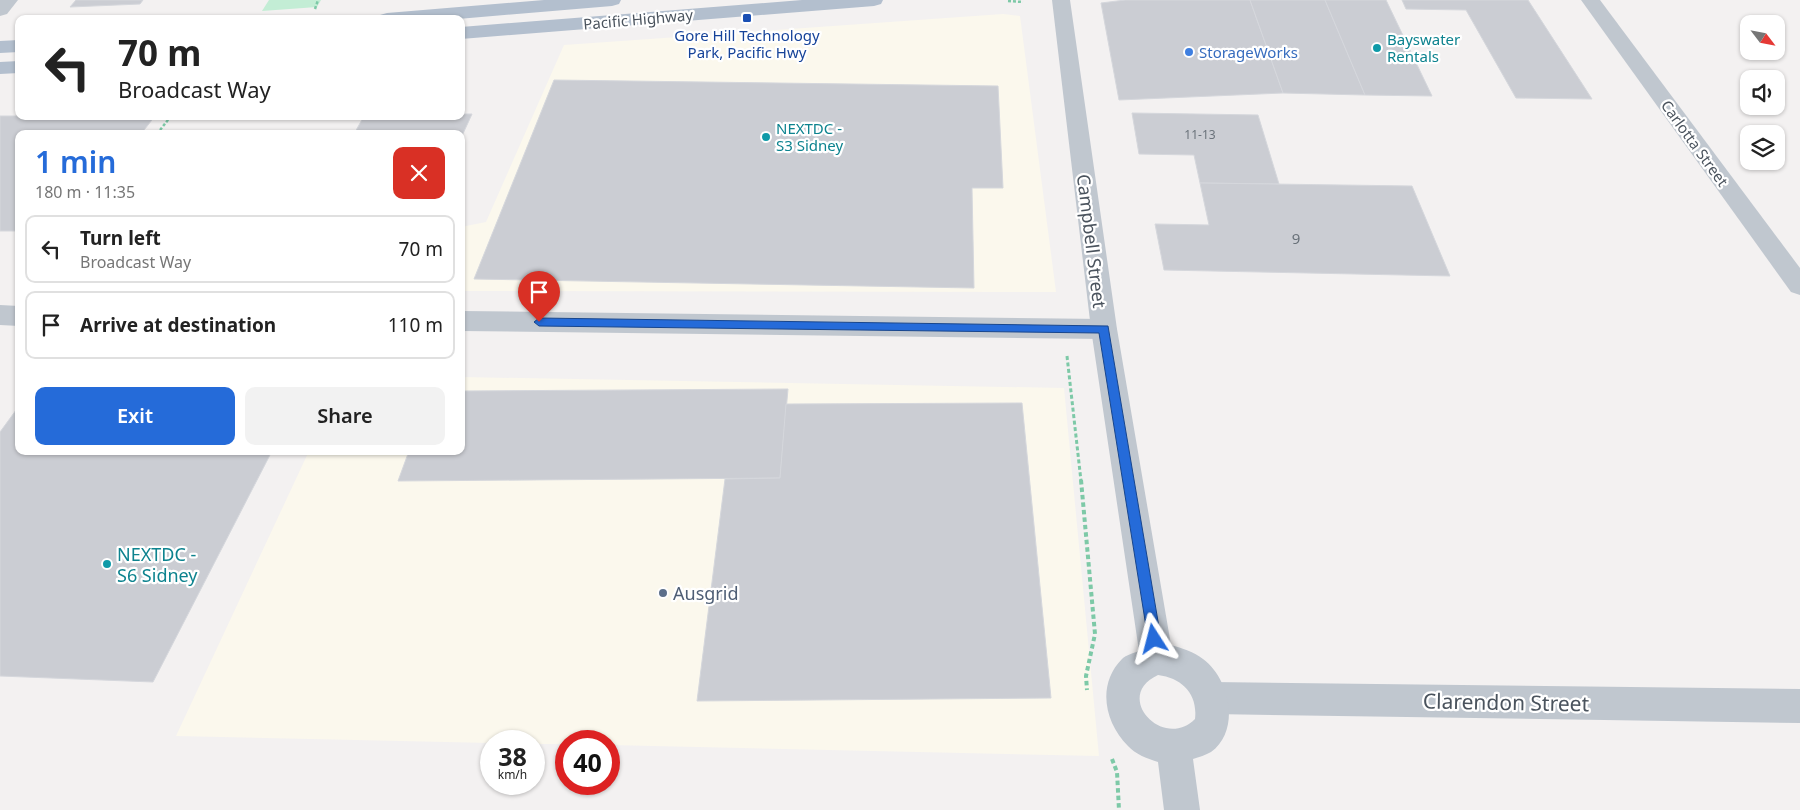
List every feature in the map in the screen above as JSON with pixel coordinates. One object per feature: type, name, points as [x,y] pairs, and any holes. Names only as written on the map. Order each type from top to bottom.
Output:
[{"type":"main road","name":"Pacific Highway","points":[[434,15],[612,0]]},
{"type":"main road","name":"Pacific Highway","points":[[465,33],[874,0]]},
{"type":"main road","points":[[0,47],[15,46]]},
{"type":"main road","points":[[0,68],[15,66]]},
{"type":"street","points":[[0,10],[8,0]]},
{"type":"street","name":"Campbell Street","points":[[1061,0],[1104,329],[1157,659]]},
{"type":"street","name":"Carlotta Street","points":[[1590,0],[1800,286]]},
{"type":"street","points":[[0,315],[15,316]]},
{"type":"street","points":[[465,321],[1104,329]]},
{"type":"street","points":[[1157,659],[1184,665],[1206,685],[1212,698],[1213,713],[1209,727],[1201,738],[1189,746],[1174,748],[1158,745],[1142,736],[1130,724],[1122,703],[1121,695],[1124,681],[1132,669],[1143,662],[1157,659]]},
{"type":"street","name":"Clarendon Street","points":[[1212,698],[1800,706]]},
{"type":"street","points":[[1174,748],[1182,810]]},
{"type":"path","points":[[315,9],[318,0]]},
{"type":"path","points":[[1008,1],[1023,2]]},
{"type":"path","points":[[160,130],[168,120]]},
{"type":"path","points":[[1063,328],[1081,477],[1095,637],[1085,682],[1090,698]]},
{"type":"path","points":[[1111,755],[1117,772],[1119,810]]},
{"type":"shaded area","name":"NEXTDC - S3 Sidney","points":[[1003,14],[1020,16],[1056,292],[465,291],[465,226],[486,222],[564,45]]},
{"type":"shaded area","name":"Ausgrid","points":[[465,377],[1064,388],[1099,756],[620,745],[620,730],[555,730],[555,744],[545,744],[545,730],[480,730],[480,743],[176,736],[307,455],[465,455]]},
{"type":"green space","points":[[269,0],[321,0],[317,7],[262,11]]},
{"type":"building","points":[[76,0],[143,0],[140,4],[70,7]]},
{"type":"building","name":"StorageWorks","points":[[1125,0],[1250,0],[1283,93],[1119,100],[1101,3]]},
{"type":"building","points":[[1250,0],[1325,0],[1365,95],[1283,93]]},
{"type":"building","name":"Bayswater Rentals","points":[[1325,0],[1386,0],[1432,96],[1365,95]]},
{"type":"building","points":[[1402,0],[1528,0],[1592,99],[1516,98],[1466,10],[1406,9]]},
{"type":"building","name":"NEXTDC - S3 Sidney","points":[[554,80],[998,86],[1003,188],[972,188],[974,288],[474,279]]},
{"type":"building","points":[[1132,113],[1258,115],[1279,184],[1200,183],[1194,155],[1139,154]]},
{"type":"building","points":[[465,114],[472,114],[465,130],[356,130],[362,120],[465,120]]},
{"type":"building","points":[[0,116],[15,116],[15,120],[152,120],[144,130],[15,130],[15,231],[0,231]]},
{"type":"building","points":[[1200,183],[1412,186],[1450,276],[1164,270],[1155,224],[1209,225]]},
{"type":"building","points":[[788,389],[780,478],[398,481],[408,455],[465,455],[465,391]]},
{"type":"building","points":[[1022,403],[1051,698],[697,701],[725,479],[780,478],[786,404]]},
{"type":"building","name":"NEXTDC - S6 Sidney","points":[[15,411],[15,455],[270,455],[153,682],[0,676],[0,432]]},
{"type":"place","name":"Gore Hill Technology Park, Pacific Hwy","points":[[747,18]]},
{"type":"place","name":"Bayswater Rentals","points":[[1377,48]]},
{"type":"place","name":"StorageWorks","points":[[1189,52]]},
{"type":"place","name":"NEXTDC - S3 Sidney","points":[[766,137]]},
{"type":"place","name":"NEXTDC - S6 Sidney","points":[[107,564]]},
{"type":"place","name":"Ausgrid","points":[[663,593]]},
{"type":"route","points":[[539,322],[1104,329],[1154,639]]}]
